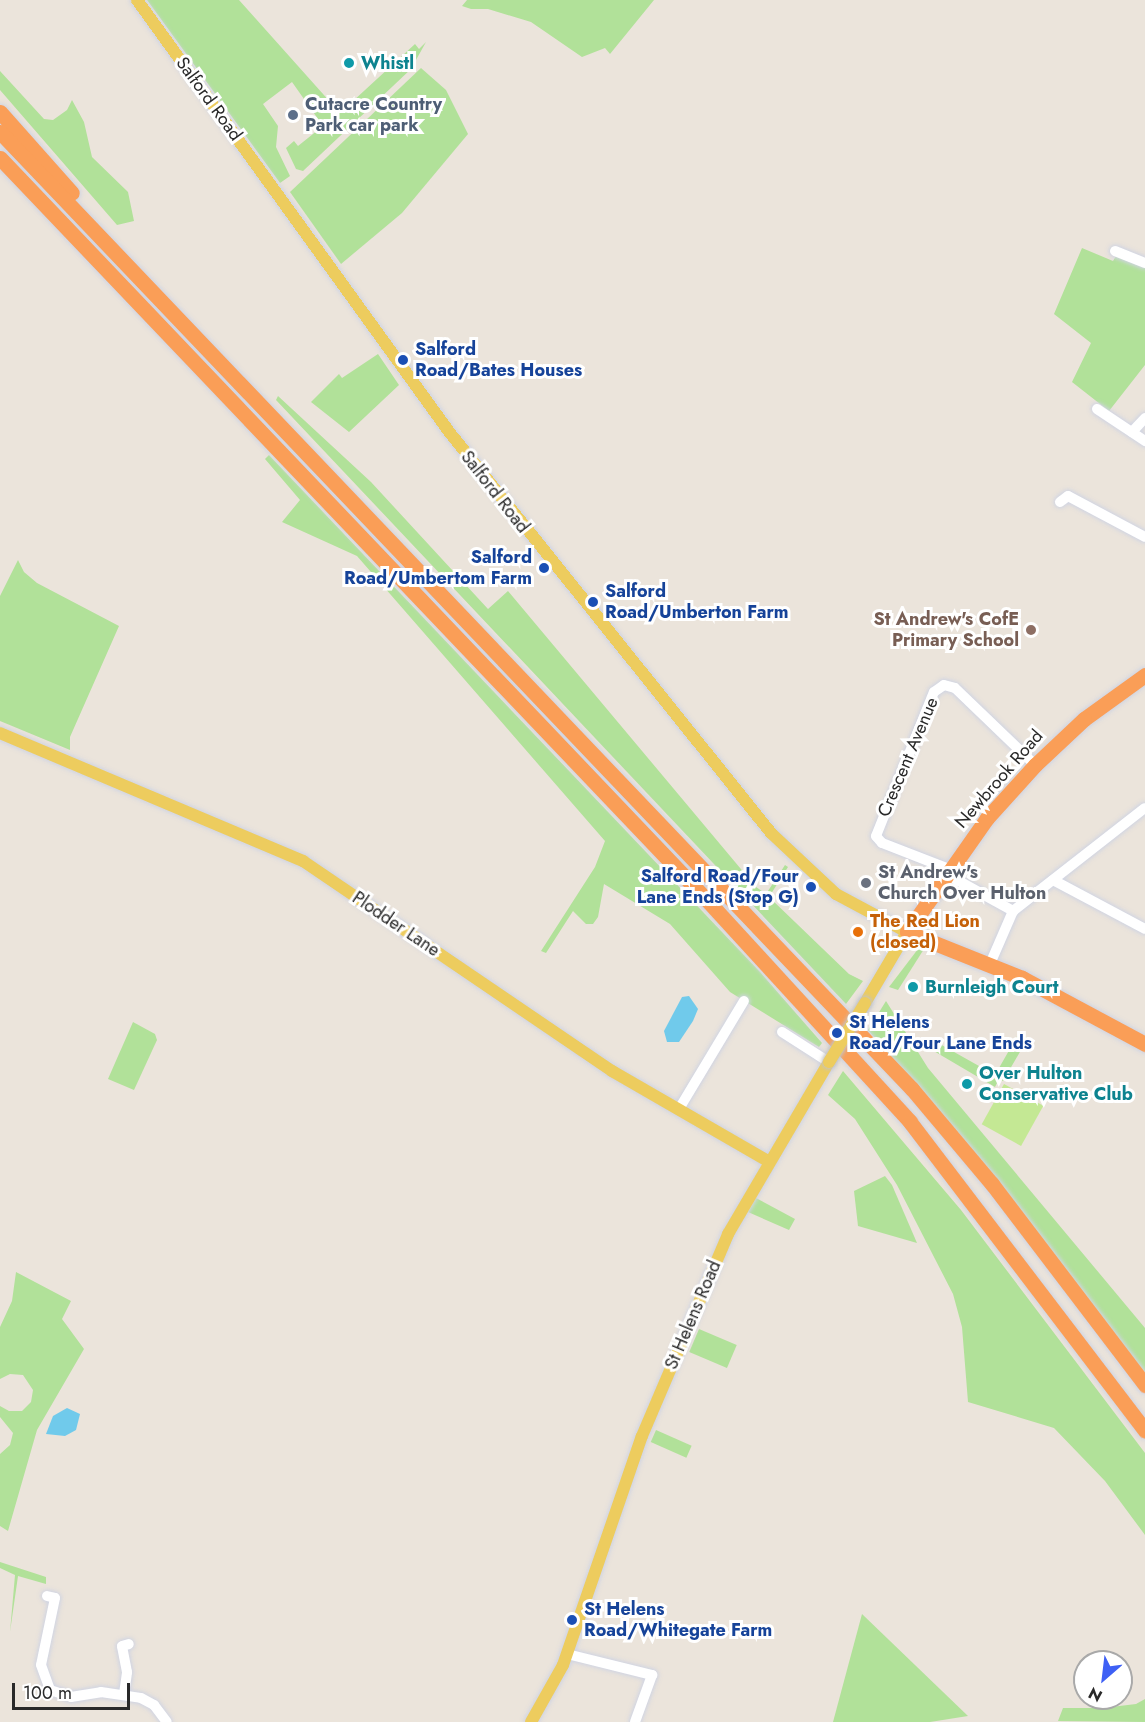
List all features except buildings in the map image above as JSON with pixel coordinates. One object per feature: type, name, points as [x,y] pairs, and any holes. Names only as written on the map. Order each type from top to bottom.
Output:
[{"type":"highway","points":[[0,112],[169,309]]},
{"type":"highway","points":[[0,132],[912,1089],[992,1184],[1145,1385]]},
{"type":"highway","points":[[0,158],[706,899],[910,1122],[1145,1431]]},
{"type":"highway","points":[[0,171],[99,262]]},
{"type":"highway","name":"Newbrook Road","points":[[907,932],[947,871],[987,818],[1035,765],[1084,719],[1145,675]]},
{"type":"highway","points":[[907,932],[990,964],[1145,1044]]},
{"type":"main road","name":"Salford Road","points":[[138,0],[450,433],[771,833],[836,894],[907,932]]},
{"type":"main road","name":"Plodder Lane","points":[[0,733],[303,861],[569,1043],[768,1161]]},
{"type":"main road","name":"St Helens Road","points":[[531,1722],[567,1654],[642,1436],[728,1234],[826,1062],[865,1003],[907,932]]},
{"type":"street","points":[[1115,251],[1145,263]]},
{"type":"street","points":[[1097,409],[1145,441]]},
{"type":"street","points":[[1132,432],[1145,418]]},
{"type":"street","points":[[1060,502],[1068,496],[1145,537]]},
{"type":"street","name":"Crescent Avenue","points":[[947,871],[882,843],[876,836],[934,692],[944,685],[955,688],[1035,765]]},
{"type":"street","points":[[990,964],[1013,911],[1145,808]]},
{"type":"street","points":[[947,871],[1013,911]]},
{"type":"street","points":[[1053,880],[1145,930]]},
{"type":"street","points":[[679,1109],[744,1002]]},
{"type":"street","points":[[782,1032],[826,1062]]},
{"type":"street","points":[[47,1596],[56,1598],[41,1665],[46,1685],[56,1694],[71,1697],[101,1692],[124,1694],[154,1705],[167,1722]]},
{"type":"street","points":[[124,1694],[126,1661],[122,1646],[129,1644]]},
{"type":"street","points":[[567,1654],[652,1675],[635,1722]]},
{"type":"green space","points":[[147,0],[239,0],[340,113],[415,44],[419,49],[426,42],[411,69],[303,171],[296,169],[286,148],[294,141],[298,146],[323,126],[292,82],[263,104],[278,126],[276,147],[290,176],[280,183]]},
{"type":"green space","points":[[467,0],[654,0],[610,54],[605,48],[582,57],[531,22],[488,9],[471,9],[462,6]]},
{"type":"green space","points":[[421,68],[446,90],[468,134],[402,213],[341,264],[290,192]]},
{"type":"green space","points":[[0,71],[44,119],[53,120],[67,110],[72,100],[84,122],[92,157],[128,192],[134,221],[117,225],[0,90]]},
{"type":"green space","points":[[1082,248],[1113,261],[1116,256],[1145,268],[1145,365],[1109,411],[1072,382],[1091,343],[1054,314]]},
{"type":"green space","points":[[378,354],[399,385],[349,432],[311,402],[339,374],[342,378]]},
{"type":"green space","points":[[278,396],[371,482],[488,609],[508,591],[756,887],[766,894],[785,865],[788,867],[769,897],[849,974],[863,981],[846,1004],[276,400]]},
{"type":"green space","points":[[269,455],[761,973],[822,1043],[819,1047],[730,992],[670,924],[604,884],[598,917],[593,924],[586,924],[573,911],[546,953],[541,951],[595,867],[605,841],[357,556],[282,522],[300,500],[265,459]]},
{"type":"green space","points":[[18,560],[24,572],[37,583],[119,626],[70,737],[70,750],[0,721],[0,596]]},
{"type":"green space","points":[[918,949],[924,949],[898,990],[889,987]]},
{"type":"green space","points":[[886,1001],[928,1068],[1145,1328],[1145,1373],[1036,1231],[868,1030]]},
{"type":"green space","points":[[133,1022],[155,1034],[157,1040],[134,1090],[108,1079]]},
{"type":"green space","points":[[1019,1033],[1028,1038],[1003,1081],[999,1079],[995,1087],[927,1047],[931,1039],[995,1075]]},
{"type":"green space","points":[[843,1071],[961,1210],[1145,1453],[1145,1535],[1105,1481],[1054,1428],[968,1402],[962,1327],[953,1294],[897,1185],[855,1119],[828,1095]]},
{"type":"green space","points":[[1004,1084],[1043,1106],[1021,1146],[982,1124]]},
{"type":"green space","points":[[885,1176],[892,1185],[917,1243],[858,1226],[854,1191]]},
{"type":"green space","points":[[756,1198],[795,1219],[789,1230],[748,1212]]},
{"type":"green space","points":[[16,1272],[71,1301],[62,1319],[84,1349],[37,1430],[8,1531],[0,1526],[0,1454],[10,1445],[13,1433],[0,1417],[0,1406],[9,1411],[22,1411],[31,1402],[33,1390],[23,1375],[10,1374],[0,1379],[0,1327],[12,1301]]},
{"type":"green space","points":[[699,1329],[737,1345],[727,1368],[689,1352]]},
{"type":"green space","points":[[656,1430],[692,1446],[686,1458],[651,1442]]},
{"type":"green space","points":[[0,1562],[46,1577],[46,1584],[18,1576],[10,1632],[15,1575],[0,1568]]},
{"type":"green space","points":[[862,1614],[968,1716],[930,1722],[833,1722]]},
{"type":"green space","points":[[1145,1699],[1145,1722],[1058,1721],[1063,1708],[1133,1710],[1133,1704]]},
{"type":"water","points":[[689,996],[698,1009],[693,1021],[679,1042],[667,1042],[664,1031],[682,997]]},
{"type":"water","points":[[67,1408],[80,1414],[76,1430],[65,1436],[46,1434],[53,1416]]},
{"type":"place","name":"Whistl","points":[[349,63]]},
{"type":"place","name":"Cutacre Country Park car park","points":[[293,115]]},
{"type":"place","name":"Salford Road/Bates Houses","points":[[403,360]]},
{"type":"place","name":"Salford Road/Umbertom Farm","points":[[544,568]]},
{"type":"place","name":"Salford Road/Umberton Farm","points":[[593,602]]},
{"type":"place","name":"St Andrew's CofE Primary School","points":[[1031,630]]},
{"type":"place","name":"St Andrew's Church Over Hulton","points":[[866,883]]},
{"type":"place","name":"Salford Road/Four Lane Ends (Stop G)","points":[[811,887]]},
{"type":"place","name":"The Red Lion (closed)","points":[[858,932]]},
{"type":"place","name":"Burnleigh Court","points":[[913,987]]},
{"type":"place","name":"St Helens Road/Four Lane Ends","points":[[837,1033]]},
{"type":"place","name":"Over Hulton Conservative Club","points":[[967,1084]]},
{"type":"place","name":"St Helens Road/Whitegate Farm","points":[[572,1620]]}]
